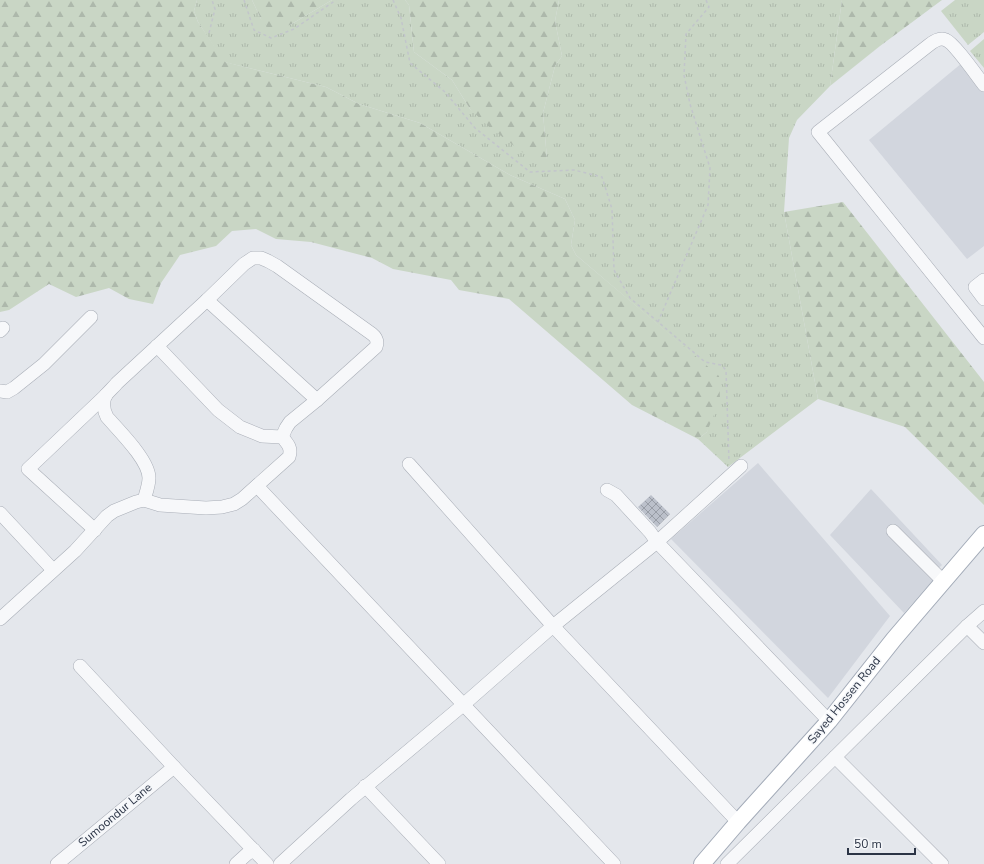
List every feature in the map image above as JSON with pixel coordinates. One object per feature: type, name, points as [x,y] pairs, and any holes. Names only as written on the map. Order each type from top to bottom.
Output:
[{"type":"main road","name":"Sayed Hossen Road","points":[[711,861],[738,822],[828,721],[894,639],[984,534]]},
{"type":"street","points":[[984,85],[956,48],[947,40],[935,40],[818,132],[984,338]]},
{"type":"street","points":[[94,530],[28,469],[244,264],[253,258],[260,258],[277,266],[377,338],[378,342],[376,347],[290,422],[282,437]]},
{"type":"street","points":[[984,280],[975,287],[984,299]]},
{"type":"street","points":[[206,300],[317,400]]},
{"type":"street","points":[[0,391],[7,392],[14,388],[44,364],[91,317]]},
{"type":"street","points":[[0,620],[75,551],[107,516],[114,511],[144,500],[160,505],[206,508],[222,507],[234,504],[242,499],[289,456],[291,452],[290,448],[282,437],[262,436],[240,426],[218,410],[157,346]]},
{"type":"street","points":[[106,395],[104,403],[107,417],[141,458],[147,468],[149,479],[144,500]]},
{"type":"street","points":[[409,464],[553,626],[738,822]]},
{"type":"street","points":[[280,864],[365,786],[463,705],[553,626],[657,542],[741,466]]},
{"type":"street","points":[[256,486],[614,864]]},
{"type":"street","points":[[607,490],[616,495],[650,532],[657,542],[828,721]]},
{"type":"street","points":[[0,513],[53,570]]},
{"type":"street","points":[[893,531],[943,581]]},
{"type":"street","points":[[727,864],[967,626],[984,611]]},
{"type":"street","points":[[967,626],[984,643]]},
{"type":"street","points":[[80,666],[267,864]]},
{"type":"street","points":[[835,757],[942,864]]},
{"type":"street","name":"Sumoondur Lane","points":[[57,864],[174,767]]},
{"type":"street","points":[[365,786],[439,864]]},
{"type":"street","points":[[236,864],[254,850]]},
{"type":"path","points":[[209,33],[215,9],[212,0]]},
{"type":"path","points":[[244,0],[254,30],[271,38],[294,29],[336,0]]},
{"type":"path","points":[[393,0],[400,18],[410,63],[445,92],[475,128],[530,172],[574,170],[602,177],[612,209],[614,270],[630,298],[705,362],[721,365],[726,370],[729,477]]},
{"type":"path","points":[[658,322],[708,205],[710,168],[690,104],[684,75],[686,34],[709,7],[706,0]]},
{"type":"shaded area","points":[[962,63],[984,89],[984,246],[967,259],[869,140]]},
{"type":"shaded area","points":[[758,463],[890,616],[828,698],[671,539]]},
{"type":"shaded area","points":[[871,489],[942,565],[931,575],[934,579],[904,613],[830,535]]},
{"type":"green space","points":[[0,0],[197,0],[194,11],[198,22],[225,62],[326,87],[359,104],[420,123],[510,175],[565,199],[575,220],[571,245],[576,255],[719,376],[720,399],[707,432],[698,439],[632,405],[509,299],[459,290],[451,280],[393,269],[372,258],[311,242],[276,239],[256,229],[232,231],[216,246],[180,255],[161,283],[153,304],[129,299],[109,288],[76,297],[49,284],[9,310],[0,312]]},
{"type":"green space","points":[[197,0],[252,0],[261,19],[290,25],[332,0],[405,0],[409,5],[414,52],[452,80],[470,109],[547,159],[543,113],[555,66],[562,56],[555,21],[559,0],[842,0],[830,86],[797,120],[789,138],[784,212],[818,399],[728,467],[698,439],[707,432],[718,376],[576,255],[571,245],[575,220],[565,199],[510,175],[420,123],[359,104],[326,87],[224,62],[198,22],[194,11]]},
{"type":"green space","points":[[252,0],[332,0],[290,25],[268,28],[261,19]]},
{"type":"green space","points":[[405,0],[559,0],[555,21],[562,56],[555,66],[543,113],[547,159],[526,155],[488,126],[470,109],[452,80],[414,52],[409,5]]},
{"type":"green space","points":[[842,0],[942,0],[880,46],[830,86]]},
{"type":"green space","points":[[955,0],[984,0],[984,32],[968,45],[941,11]]},
{"type":"green space","points":[[984,39],[984,68],[970,51]]},
{"type":"green space","points":[[843,202],[984,382],[984,505],[905,427],[818,399],[784,212]]},
{"type":"building","points":[[651,495],[670,514],[657,527],[638,507]]}]
